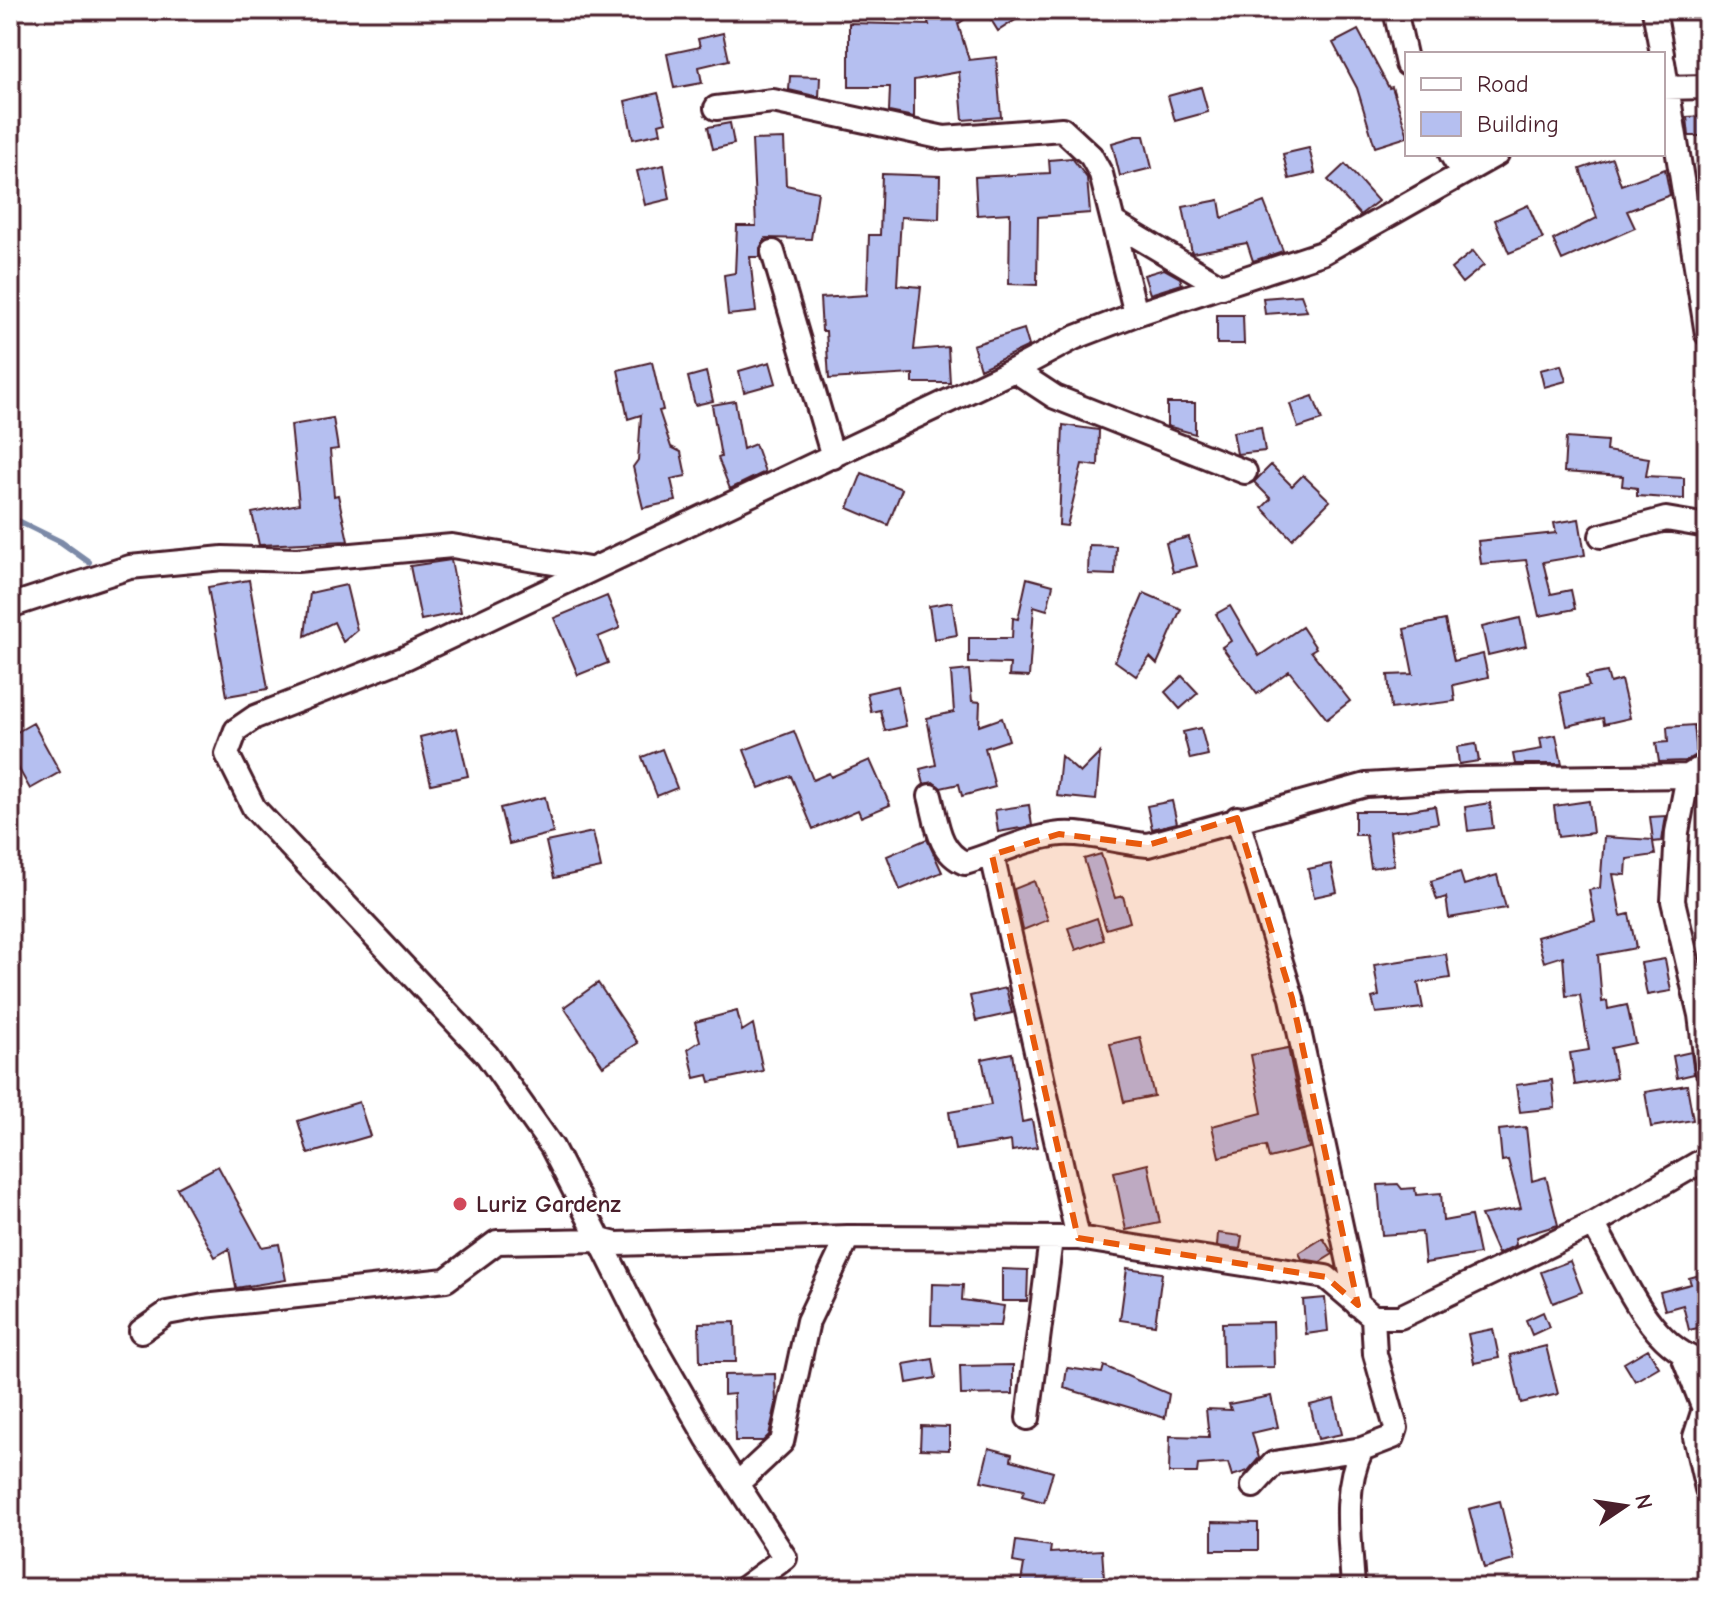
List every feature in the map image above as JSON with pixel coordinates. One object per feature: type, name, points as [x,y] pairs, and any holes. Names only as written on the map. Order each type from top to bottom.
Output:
[{"type":"street","points":[[1395,10],[1405,55]]},
{"type":"street","points":[[1654,10],[1662,52]]},
{"type":"street","points":[[1707,87],[1665,88],[1707,334]]},
{"type":"street","points":[[716,108],[773,101],[944,138],[1062,129],[1091,156],[1101,174],[1136,314]]},
{"type":"street","points":[[744,1588],[785,1558],[707,1438],[660,1355],[552,1147],[487,1055],[254,808],[227,754],[236,730],[255,717],[403,659],[833,457],[1074,338],[1136,314],[1322,253],[1456,163],[1488,156]]},
{"type":"street","points":[[1113,222],[1222,287]]},
{"type":"street","points":[[773,252],[833,457]]},
{"type":"street","points":[[1014,370],[1055,397],[1245,472]]},
{"type":"street","points":[[1601,536],[1666,519],[1707,526]]},
{"type":"street","points":[[10,606],[130,567],[223,558],[297,560],[452,546],[589,569]]},
{"type":"street","points":[[930,796],[950,857],[965,863],[1059,834],[1084,834],[1116,843],[1148,845],[1187,837],[1237,818],[1366,785],[1697,770],[1677,832],[1673,901],[1700,1015],[1707,1070]]},
{"type":"street","points":[[1237,818],[1292,998],[1375,1354],[1396,1428],[1393,1437],[1362,1449],[1274,1463],[1253,1486]]},
{"type":"street","points":[[992,855],[1078,1238]]},
{"type":"street","points":[[141,1331],[167,1313],[204,1306],[446,1280],[497,1242],[600,1240],[631,1244],[848,1237],[1078,1238],[1326,1277],[1365,1311],[1400,1317],[1593,1224],[1707,1158]]},
{"type":"street","points":[[1593,1224],[1657,1334],[1683,1356],[1707,1364]]},
{"type":"street","points":[[738,1483],[782,1442],[808,1321],[848,1237]]},
{"type":"street","points":[[1028,1418],[1051,1239]]},
{"type":"street","points":[[1683,1356],[1704,1409],[1695,1432],[1707,1489]]},
{"type":"street","points":[[1353,1588],[1349,1490],[1362,1449]]},
{"type":"highlighted area","points":[[1237,818],[1292,998],[1358,1305],[1326,1277],[1078,1238],[992,855],[1059,834],[1148,845]]},
{"type":"building","points":[[925,10],[978,10],[958,24],[969,60],[996,57],[1001,117],[963,120],[959,72],[914,80],[914,117],[889,112],[890,87],[849,87],[849,23],[929,25]]},
{"type":"building","points":[[985,10],[1031,10],[998,31]]},
{"type":"building","points":[[1358,30],[1389,88],[1392,87],[1405,127],[1405,138],[1375,147],[1357,88],[1333,43]]},
{"type":"building","points":[[723,33],[729,60],[699,67],[702,83],[674,88],[667,54],[700,47],[698,39]]},
{"type":"building","points":[[790,76],[820,77],[819,97],[789,90]]},
{"type":"building","points":[[1201,87],[1208,112],[1175,121],[1168,96]]},
{"type":"building","points":[[658,93],[666,122],[659,124],[661,133],[633,139],[625,101]]},
{"type":"building","points":[[1707,116],[1707,136],[1689,136],[1687,117]]},
{"type":"building","points":[[730,123],[734,144],[713,149],[708,127]]},
{"type":"building","points":[[1144,136],[1152,168],[1120,176],[1112,143]]},
{"type":"building","points":[[784,139],[786,185],[818,192],[811,239],[766,238],[760,248],[760,257],[750,257],[756,312],[728,315],[724,275],[735,273],[737,226],[756,226],[752,140]]},
{"type":"building","points":[[1309,148],[1315,173],[1289,179],[1283,154]]},
{"type":"building","points":[[1072,158],[1087,178],[1090,213],[1038,217],[1037,285],[1009,284],[1010,213],[977,215],[975,177],[1050,173],[1049,160]]},
{"type":"building","points":[[1612,158],[1621,185],[1665,169],[1670,195],[1627,211],[1635,228],[1562,260],[1553,240],[1597,218],[1580,169]]},
{"type":"building","points":[[1345,164],[1378,201],[1360,215],[1328,180]]},
{"type":"building","points":[[664,165],[670,199],[645,205],[637,171]]},
{"type":"building","points":[[882,174],[940,176],[939,219],[901,217],[897,285],[921,287],[914,350],[948,347],[950,383],[913,383],[913,374],[829,379],[820,298],[867,295],[869,235],[880,235]]},
{"type":"building","points":[[1219,200],[1222,218],[1264,202],[1283,251],[1253,261],[1247,243],[1192,253],[1183,207]]},
{"type":"building","points":[[1528,205],[1543,239],[1509,253],[1495,220]]},
{"type":"building","points":[[1473,251],[1484,265],[1462,283],[1451,269]]},
{"type":"building","points":[[1164,269],[1180,278],[1182,284],[1150,294],[1144,275]]},
{"type":"building","points":[[1301,295],[1307,311],[1265,314],[1263,298]]},
{"type":"building","points":[[1217,315],[1243,315],[1244,344],[1217,344]]},
{"type":"building","points":[[1024,329],[1029,346],[980,369],[973,345]]},
{"type":"building","points":[[652,362],[663,410],[659,411],[671,447],[681,452],[686,476],[671,479],[676,501],[643,508],[633,467],[638,460],[641,415],[628,419],[618,370]]},
{"type":"building","points":[[770,362],[776,383],[744,392],[739,371]]},
{"type":"building","points":[[1561,365],[1566,381],[1544,387],[1540,370]]},
{"type":"building","points":[[706,372],[713,401],[695,405],[688,377]]},
{"type":"building","points":[[1313,396],[1322,420],[1298,428],[1290,404]]},
{"type":"building","points":[[735,401],[743,449],[755,444],[765,472],[730,489],[718,458],[721,457],[712,405]]},
{"type":"building","points":[[1167,403],[1195,403],[1195,434],[1167,426]]},
{"type":"building","points":[[333,418],[338,449],[330,450],[334,496],[338,495],[348,541],[259,545],[252,513],[299,504],[291,425]]},
{"type":"building","points":[[1063,425],[1099,430],[1098,466],[1082,464],[1067,526],[1059,525]]},
{"type":"building","points":[[1261,427],[1265,451],[1237,454],[1233,432]]},
{"type":"building","points":[[1566,438],[1607,441],[1606,451],[1649,458],[1646,476],[1684,478],[1684,499],[1637,496],[1637,488],[1622,486],[1623,476],[1564,472]]},
{"type":"building","points":[[1271,465],[1292,486],[1303,475],[1330,501],[1292,539],[1262,508],[1271,499],[1254,482]]},
{"type":"building","points":[[862,473],[902,489],[888,525],[848,508]]},
{"type":"building","points":[[1579,519],[1585,555],[1543,562],[1551,594],[1571,590],[1575,609],[1539,616],[1526,560],[1481,564],[1478,541],[1556,533],[1554,523]]},
{"type":"building","points":[[1189,537],[1197,566],[1173,572],[1166,543]]},
{"type":"building","points":[[1089,545],[1116,546],[1115,575],[1088,574]]},
{"type":"building","points":[[451,560],[461,612],[421,620],[410,566]]},
{"type":"building","points":[[1027,578],[1053,585],[1047,610],[1034,606],[1029,677],[1009,676],[1010,664],[969,663],[969,638],[1012,638],[1013,618],[1018,619]]},
{"type":"building","points":[[249,580],[268,689],[227,696],[208,587]]},
{"type":"building","points":[[346,585],[357,630],[343,642],[334,622],[305,636],[310,593]]},
{"type":"building","points":[[1144,593],[1181,609],[1157,664],[1150,657],[1136,676],[1115,661]]},
{"type":"building","points":[[607,596],[620,628],[598,637],[608,663],[578,675],[554,618]]},
{"type":"building","points":[[952,602],[957,635],[934,639],[929,606]]},
{"type":"building","points":[[1230,606],[1259,656],[1302,627],[1316,648],[1311,651],[1350,701],[1327,719],[1289,671],[1257,694],[1222,647],[1231,641],[1216,614]]},
{"type":"building","points":[[1520,618],[1526,646],[1488,655],[1482,627]]},
{"type":"building","points":[[1445,620],[1454,661],[1483,654],[1488,677],[1453,685],[1455,701],[1391,709],[1388,675],[1413,674],[1404,629]]},
{"type":"building","points":[[969,670],[972,701],[980,702],[979,726],[1002,718],[1009,740],[985,748],[995,787],[962,796],[959,784],[941,788],[933,782],[924,784],[920,769],[936,765],[927,718],[954,712],[951,672]]},
{"type":"building","points":[[1607,672],[1610,683],[1621,680],[1630,718],[1604,724],[1603,718],[1567,726],[1560,693],[1589,686],[1586,676]]},
{"type":"building","points":[[1182,676],[1198,693],[1180,709],[1165,692]]},
{"type":"building","points":[[898,686],[906,726],[885,731],[880,710],[871,712],[867,693]]},
{"type":"building","points":[[33,723],[60,772],[30,789],[10,753],[10,736]]},
{"type":"building","points":[[1694,725],[1697,754],[1685,761],[1659,762],[1656,743],[1668,742],[1667,727]]},
{"type":"building","points":[[457,728],[468,776],[431,784],[420,737]]},
{"type":"building","points":[[1201,728],[1208,755],[1190,759],[1183,732]]},
{"type":"building","points":[[794,731],[813,780],[829,773],[831,777],[870,760],[890,805],[861,817],[858,810],[813,829],[791,776],[759,788],[744,750]]},
{"type":"building","points":[[1556,735],[1562,764],[1515,764],[1513,754],[1542,749],[1540,738]]},
{"type":"building","points":[[1476,744],[1479,761],[1459,764],[1457,747]]},
{"type":"building","points":[[662,749],[677,788],[657,796],[642,757]]},
{"type":"building","points":[[1100,753],[1096,800],[1057,796],[1061,756],[1080,773]]},
{"type":"building","points":[[545,797],[553,833],[509,844],[500,808]]},
{"type":"building","points":[[1172,801],[1177,823],[1152,829],[1147,806]]},
{"type":"building","points":[[1589,801],[1593,833],[1558,837],[1554,806]]},
{"type":"building","points":[[1490,803],[1493,828],[1468,831],[1465,807]]},
{"type":"building","points":[[1029,805],[1032,826],[998,832],[995,810]]},
{"type":"building","points":[[1435,806],[1438,823],[1390,831],[1394,865],[1371,868],[1366,835],[1355,835],[1355,811],[1404,811]]},
{"type":"building","points":[[1666,816],[1662,841],[1653,842],[1655,855],[1627,859],[1626,875],[1613,874],[1621,916],[1629,914],[1636,948],[1598,955],[1602,1002],[1607,1001],[1608,1009],[1627,1005],[1635,1043],[1611,1048],[1616,1078],[1575,1085],[1570,1053],[1589,1050],[1580,995],[1566,996],[1563,956],[1544,962],[1537,937],[1595,921],[1589,890],[1600,888],[1604,837],[1653,840],[1650,817]]},
{"type":"building","points":[[593,832],[601,868],[554,878],[546,842]]},
{"type":"building","points":[[927,839],[942,872],[900,890],[887,856]]},
{"type":"building","points":[[1101,854],[1115,898],[1123,896],[1130,922],[1106,929],[1084,859]]},
{"type":"building","points":[[1331,864],[1337,892],[1314,897],[1308,869]]},
{"type":"building","points":[[1460,872],[1464,885],[1497,875],[1506,908],[1449,918],[1446,897],[1437,900],[1431,881]]},
{"type":"building","points":[[1034,881],[1048,920],[1023,930],[1014,889]]},
{"type":"building","points":[[1097,918],[1104,940],[1076,950],[1068,928]]},
{"type":"building","points":[[1446,954],[1450,978],[1418,983],[1423,1008],[1376,1013],[1372,998],[1379,996],[1374,965]]},
{"type":"building","points":[[1665,959],[1671,991],[1647,995],[1641,963]]},
{"type":"building","points":[[598,983],[638,1043],[603,1066],[564,1007]]},
{"type":"building","points":[[1006,988],[1012,1013],[976,1021],[970,996]]},
{"type":"building","points":[[737,1011],[742,1031],[753,1024],[763,1071],[710,1082],[708,1075],[695,1078],[688,1049],[700,1041],[695,1022]]},
{"type":"building","points":[[1140,1037],[1154,1096],[1124,1102],[1110,1044]]},
{"type":"building","points":[[1288,1048],[1309,1148],[1269,1158],[1266,1146],[1219,1157],[1212,1126],[1262,1113],[1251,1055]]},
{"type":"building","points":[[1691,1052],[1694,1074],[1677,1078],[1673,1056]]},
{"type":"building","points":[[1012,1053],[1022,1122],[1032,1120],[1037,1147],[1012,1151],[1011,1141],[955,1150],[949,1112],[991,1105],[982,1059]]},
{"type":"building","points":[[1552,1080],[1555,1108],[1520,1112],[1516,1085]]},
{"type":"building","points":[[1687,1085],[1693,1120],[1651,1127],[1645,1092]]},
{"type":"building","points":[[359,1102],[370,1136],[308,1154],[298,1121]]},
{"type":"building","points":[[1526,1127],[1532,1181],[1546,1177],[1558,1225],[1515,1238],[1516,1245],[1498,1254],[1481,1215],[1521,1208],[1508,1160],[1502,1161],[1499,1130]]},
{"type":"building","points":[[1148,1164],[1160,1223],[1126,1230],[1114,1172]]},
{"type":"building","points":[[218,1166],[262,1247],[279,1244],[286,1280],[236,1288],[229,1249],[215,1257],[177,1188]]},
{"type":"building","points":[[1398,1184],[1402,1189],[1415,1188],[1416,1195],[1441,1193],[1443,1221],[1471,1216],[1479,1254],[1425,1263],[1422,1232],[1382,1235],[1378,1185]]},
{"type":"building","points":[[1218,1233],[1242,1236],[1240,1249],[1217,1246]]},
{"type":"building","points":[[1323,1238],[1333,1254],[1320,1262],[1302,1259],[1299,1253]]},
{"type":"building","points":[[1570,1261],[1582,1292],[1553,1303],[1541,1272]]},
{"type":"building","points":[[1127,1268],[1162,1273],[1155,1325],[1120,1320]]},
{"type":"building","points":[[1002,1269],[1028,1270],[1027,1301],[1002,1301]]},
{"type":"building","points":[[1707,1273],[1707,1326],[1689,1330],[1683,1305],[1665,1310],[1660,1292],[1691,1284],[1689,1278]]},
{"type":"building","points":[[932,1284],[963,1285],[962,1300],[1004,1306],[1001,1326],[931,1325]]},
{"type":"building","points":[[1325,1298],[1328,1331],[1306,1334],[1303,1300]]},
{"type":"building","points":[[1543,1312],[1549,1327],[1532,1335],[1526,1320]]},
{"type":"building","points":[[735,1322],[736,1362],[700,1362],[699,1323]]},
{"type":"building","points":[[1273,1322],[1274,1367],[1223,1368],[1222,1323]]},
{"type":"building","points":[[1493,1329],[1499,1358],[1474,1363],[1468,1334]]},
{"type":"building","points":[[1546,1346],[1558,1394],[1521,1403],[1510,1355]]},
{"type":"building","points":[[1648,1349],[1659,1367],[1635,1381],[1624,1363]]},
{"type":"building","points":[[933,1359],[936,1378],[907,1383],[904,1364]]},
{"type":"building","points":[[1013,1365],[1013,1394],[961,1395],[960,1366]]},
{"type":"building","points":[[1104,1366],[1169,1394],[1165,1418],[1064,1388],[1067,1368],[1102,1373]]},
{"type":"building","points":[[775,1374],[776,1404],[769,1435],[763,1441],[735,1441],[734,1394],[724,1395],[724,1375]]},
{"type":"building","points":[[1271,1396],[1278,1427],[1252,1433],[1259,1458],[1248,1471],[1232,1476],[1228,1463],[1198,1465],[1197,1473],[1169,1473],[1170,1436],[1209,1437],[1206,1409],[1231,1410],[1229,1404]]},
{"type":"building","points":[[1334,1399],[1342,1434],[1318,1439],[1310,1405]]},
{"type":"building","points":[[921,1426],[949,1427],[949,1450],[920,1449]]},
{"type":"building","points":[[989,1448],[1012,1454],[1011,1460],[1053,1472],[1044,1502],[1022,1496],[1024,1490],[981,1481]]},
{"type":"building","points":[[1500,1501],[1514,1560],[1484,1568],[1469,1509]]},
{"type":"building","points":[[1212,1522],[1258,1523],[1258,1550],[1212,1550]]},
{"type":"building","points":[[1016,1541],[1051,1546],[1050,1553],[1102,1550],[1104,1578],[1047,1582],[1046,1588],[1020,1588],[1024,1564],[1013,1562]]},
{"type":"waterway","points":[[10,517],[61,542],[89,562]]},
{"type":"place","name":"Luriz Gardenz","points":[[460,1204]]}]
